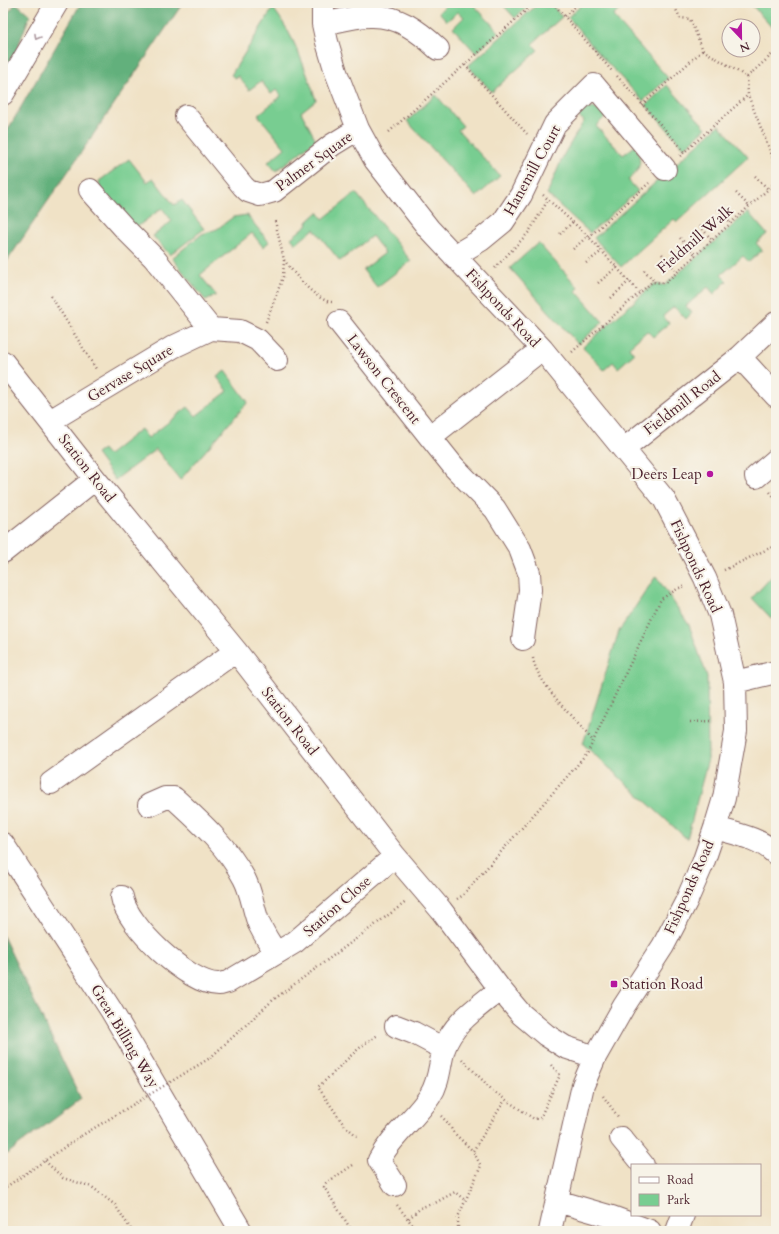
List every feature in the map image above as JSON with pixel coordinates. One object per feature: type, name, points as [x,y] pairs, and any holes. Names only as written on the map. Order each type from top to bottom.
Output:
[{"type":"main road","points":[[3,94],[57,3]]},
{"type":"main road","points":[[323,13],[370,16],[392,19],[408,24],[438,49]]},
{"type":"main road","name":"Fishponds Road","points":[[323,13],[327,42],[336,72],[358,129],[375,160],[429,229],[542,349],[664,499],[705,578],[720,615],[735,682],[736,731],[724,798],[703,863],[686,902],[663,946],[595,1057],[583,1085],[550,1231]]},
{"type":"main road","name":"Hanemill Court","points":[[454,256],[481,240],[503,222],[529,180],[555,124],[594,85],[665,169]]},
{"type":"main road","name":"Palmer Square","points":[[186,116],[248,191],[260,195],[274,191],[332,145],[358,129]]},
{"type":"main road","points":[[90,190],[154,258],[211,329]]},
{"type":"main road","name":"Lawson Crescent","points":[[336,312],[454,467],[494,509],[520,549],[529,573],[530,590],[528,646]]},
{"type":"main road","name":"Fieldmill Road","points":[[624,449],[740,357],[776,323]]},
{"type":"main road","name":"Gervase Square","points":[[50,421],[173,347],[211,329],[240,331],[258,340],[277,360]]},
{"type":"main road","name":"Lawson Crescent","points":[[430,437],[542,349]]},
{"type":"main road","points":[[740,357],[776,396]]},
{"type":"main road","name":"Station Road","points":[[3,362],[95,479],[236,651],[395,856],[441,910],[500,989],[521,1014],[546,1035],[565,1047],[595,1057]]},
{"type":"main road","points":[[756,477],[776,460]]},
{"type":"main road","points":[[3,552],[95,479]]},
{"type":"main road","points":[[51,783],[236,651]]},
{"type":"main road","points":[[735,682],[776,672]]},
{"type":"main road","points":[[149,804],[165,798],[174,798],[211,833],[243,877],[251,893],[260,924],[276,953]]},
{"type":"main road","points":[[714,828],[745,836],[768,846],[776,854]]},
{"type":"main road","name":"Great Billing Way","points":[[3,844],[111,1010],[241,1231]]},
{"type":"main road","name":"Station Close","points":[[122,897],[123,907],[128,916],[164,955],[185,971],[207,982],[219,984],[228,982],[295,942],[395,856]]},
{"type":"main road","points":[[395,1194],[365,1162],[385,1147],[425,1103],[436,1086],[452,1053],[449,1037],[459,1024],[500,989]]},
{"type":"main road","points":[[396,1026],[414,1033],[452,1053]]},
{"type":"main road","points":[[621,1138],[642,1164]]},
{"type":"main road","points":[[557,1201],[612,1217],[650,1231]]},
{"type":"main road","points":[[677,1231],[683,1216]]},
{"type":"path","points":[[553,3],[684,152]]},
{"type":"path","points":[[565,16],[579,3]]},
{"type":"path","points":[[673,3],[680,18],[690,19],[703,50],[747,77]]},
{"type":"path","points":[[389,132],[532,4]]},
{"type":"path","points":[[642,105],[703,50]]},
{"type":"path","points":[[747,77],[776,51]]},
{"type":"path","points":[[465,65],[542,151]]},
{"type":"path","points":[[747,77],[748,95],[776,166]]},
{"type":"path","points":[[755,176],[768,189]]},
{"type":"path","points":[[529,180],[548,200],[588,236],[639,292]]},
{"type":"path","name":"Fieldmill Walk","points":[[571,352],[652,282],[665,283],[776,182]]},
{"type":"path","points":[[736,193],[749,206]]},
{"type":"path","points":[[494,269],[529,232],[548,200]]},
{"type":"path","points":[[718,210],[730,223]]},
{"type":"path","points":[[258,340],[283,277],[284,260],[275,221]]},
{"type":"path","points":[[560,234],[573,222]]},
{"type":"path","points":[[700,226],[712,240]]},
{"type":"path","points":[[573,249],[588,236]]},
{"type":"path","points":[[680,238],[696,255]]},
{"type":"path","points":[[586,263],[602,251]]},
{"type":"path","points":[[662,254],[677,272]]},
{"type":"path","points":[[284,260],[296,277],[321,299],[327,302],[336,312]]},
{"type":"path","points":[[598,283],[617,267]]},
{"type":"path","points":[[644,270],[655,282]]},
{"type":"path","points":[[611,298],[629,281]]},
{"type":"path","points":[[51,296],[97,371]]},
{"type":"path","points":[[717,574],[776,545]]},
{"type":"path","points":[[441,910],[462,896],[582,759],[593,740],[661,600],[679,588],[691,585]]},
{"type":"path","points":[[528,646],[534,666],[545,684],[593,740]]},
{"type":"path","points":[[690,722],[712,721]]},
{"type":"path","points":[[3,1189],[81,1136],[210,1058],[273,1000],[423,890]]},
{"type":"path","points":[[357,1136],[344,1125],[318,1087],[337,1072],[364,1042],[396,1026]]},
{"type":"path","points":[[452,1053],[505,1100],[534,1119],[540,1118],[560,1075]]},
{"type":"path","points":[[473,1151],[505,1100]]},
{"type":"path","points":[[425,1103],[445,1119],[454,1133],[473,1151],[481,1166],[458,1217],[458,1231]]},
{"type":"path","points":[[45,1161],[63,1178],[92,1187],[115,1205],[132,1231]]},
{"type":"path","points":[[352,1231],[324,1187],[326,1183],[365,1162]]},
{"type":"path","points":[[408,1219],[422,1207],[436,1203],[451,1193],[460,1195],[466,1201]]},
{"type":"path","points":[[395,1194],[408,1219],[417,1231]]},
{"type":"green space","points":[[16,3],[30,15],[15,54],[3,73],[3,19]]},
{"type":"green space","points":[[81,3],[183,3],[3,267],[3,138]]},
{"type":"green space","points":[[448,3],[472,3],[499,32],[476,53],[453,28],[464,17],[458,12],[447,21],[439,12]]},
{"type":"green space","points":[[501,3],[524,3],[528,6],[515,18]]},
{"type":"green space","points":[[539,3],[550,3],[562,17],[532,44],[538,50],[492,92],[468,66]]},
{"type":"green space","points":[[584,3],[627,3],[613,16],[668,78],[643,101],[599,54],[568,17]]},
{"type":"green space","points":[[750,3],[776,3],[776,32]]},
{"type":"green space","points":[[273,8],[293,41],[316,100],[301,112],[316,140],[276,171],[268,162],[285,148],[258,115],[281,96],[276,90],[271,94],[261,81],[249,90],[238,76],[235,78],[231,75]]},
{"type":"green space","points":[[667,85],[706,128],[684,148],[646,105]]},
{"type":"green space","points":[[436,95],[463,126],[458,130],[500,176],[476,197],[407,121]]},
{"type":"green space","points":[[594,108],[607,115],[596,126],[623,155],[635,146],[640,160],[636,172],[628,180],[638,191],[590,233],[547,194],[564,154],[584,121],[576,114],[586,109]]},
{"type":"green space","points":[[719,125],[748,157],[677,222],[674,219],[621,267],[594,238]]},
{"type":"green space","points":[[129,159],[147,182],[153,178],[174,205],[182,200],[204,229],[170,255],[153,236],[172,221],[162,208],[137,227],[100,189],[99,181]]},
{"type":"green space","points":[[356,193],[411,261],[377,287],[363,270],[385,253],[372,236],[340,261],[314,229],[296,244],[291,238],[308,224],[307,222],[318,212],[323,219]]},
{"type":"green space","points":[[748,212],[767,234],[756,243],[762,250],[749,262],[743,256],[721,275],[727,281],[714,294],[708,287],[686,306],[692,313],[686,319],[674,307],[663,316],[669,323],[653,337],[647,331],[629,347],[634,354],[618,368],[613,362],[604,370],[583,347],[654,284],[665,285]]},
{"type":"green space","points":[[247,215],[269,242],[263,247],[252,233],[200,275],[216,295],[206,301],[172,258],[202,234],[217,229],[233,217]]},
{"type":"green space","points":[[538,243],[579,288],[576,291],[603,322],[578,344],[510,268]]},
{"type":"green space","points":[[225,371],[248,402],[180,480],[156,449],[115,480],[96,454],[103,449],[108,455],[141,429],[148,438],[188,407],[196,416],[228,391],[217,377]]},
{"type":"green space","points":[[776,572],[776,614],[771,618],[752,598]]},
{"type":"green space","points":[[656,576],[689,625],[707,676],[708,759],[687,839],[583,744],[619,631]]},
{"type":"green space","points":[[3,936],[81,1099],[3,1157]]},
{"type":"place","name":"Deers Leap","points":[[710,474]]},
{"type":"place","name":"Station Road","points":[[614,984]]}]
